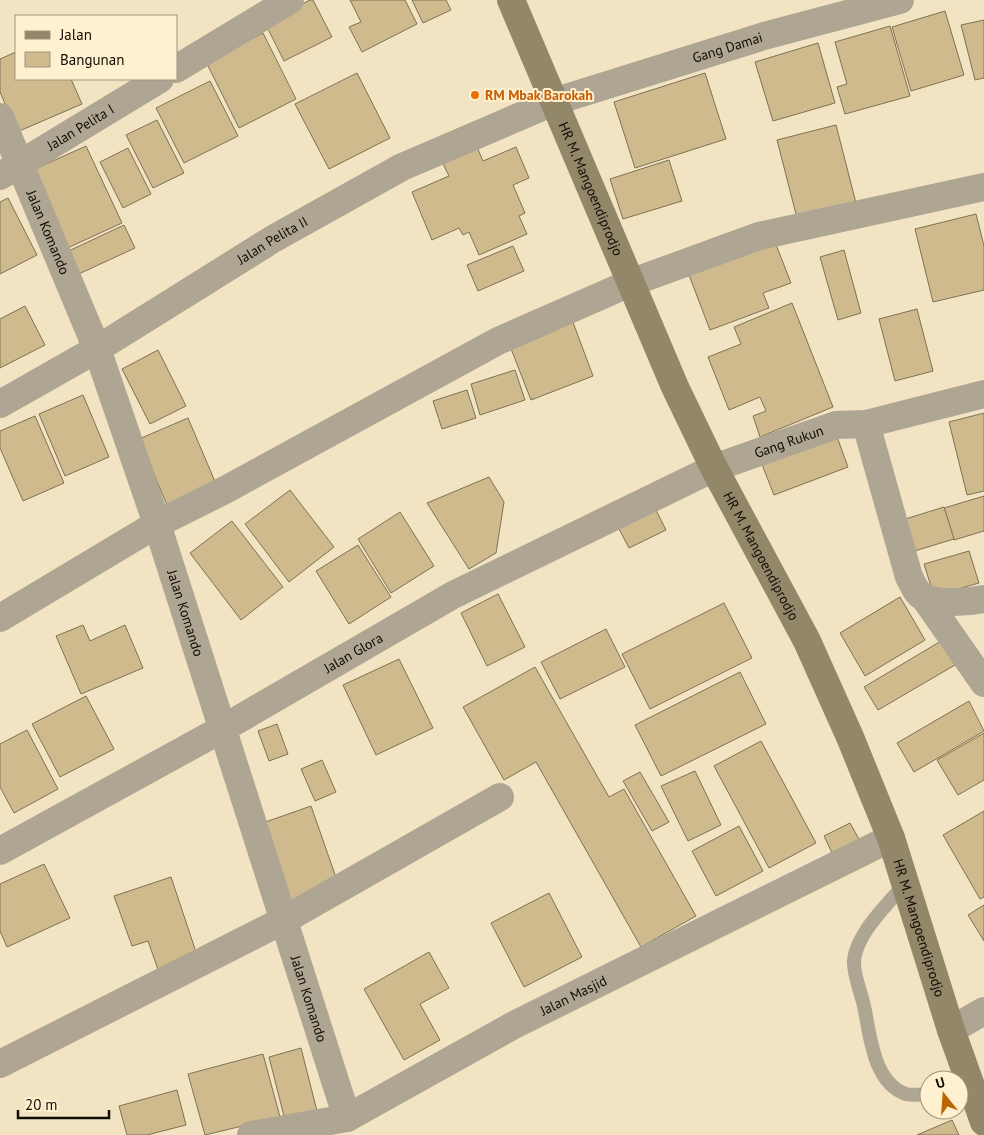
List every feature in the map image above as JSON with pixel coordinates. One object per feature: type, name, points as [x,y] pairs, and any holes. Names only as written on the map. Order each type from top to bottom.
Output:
[{"type":"main road","name":"HR M. Mangoendiprodjo","points":[[512,0],[675,387],[714,468],[807,641],[891,838],[951,1030],[960,1070]]},
{"type":"main road","name":"HR M. Mangoendiprodjo","points":[[969,1099],[984,1122]]},
{"type":"street","points":[[178,68],[290,0]]},
{"type":"street","name":"Gang Damai","points":[[556,101],[764,36],[900,0]]},
{"type":"street","name":"Jalan Pelita I","points":[[10,170],[158,80]]},
{"type":"street","name":"Jalan Pelita II","points":[[0,404],[97,349],[273,240],[402,167],[556,101]]},
{"type":"street","name":"Jalan Komando","points":[[0,117],[10,170],[97,349],[157,524],[347,1118]]},
{"type":"street","points":[[0,618],[157,524],[234,485],[498,341],[630,283],[759,236],[984,187]]},
{"type":"street","name":"Gang Rukun","points":[[714,468],[836,426],[866,424],[984,394]]},
{"type":"street","points":[[866,424],[910,577],[984,682]]},
{"type":"street","name":"Jalan Glora","points":[[0,851],[222,729],[453,595],[714,468]]},
{"type":"street","points":[[924,597],[948,602],[984,598]]},
{"type":"street","points":[[0,1064],[284,920],[500,797]]},
{"type":"street","name":"Jalan Masjid","points":[[251,1135],[347,1118],[514,1025],[891,838]]},
{"type":"street","points":[[951,1030],[984,1011]]},
{"type":"lane","points":[[906,883],[864,934],[854,961],[874,1053],[881,1071],[892,1085],[900,1091],[908,1095],[919,1094]]},
{"type":"building","points":[[313,0],[332,37],[284,61],[265,23]]},
{"type":"building","points":[[350,0],[405,0],[417,24],[362,52],[349,27],[361,22]]},
{"type":"building","points":[[412,0],[446,0],[451,10],[423,23]]},
{"type":"building","points":[[945,11],[964,75],[911,91],[892,27]]},
{"type":"building","points":[[984,20],[984,78],[975,80],[961,25]]},
{"type":"building","points":[[890,26],[910,96],[845,114],[837,87],[847,84],[835,42]]},
{"type":"building","points":[[263,33],[296,99],[239,128],[206,62]]},
{"type":"building","points":[[818,43],[835,103],[773,121],[755,62]]},
{"type":"building","points":[[15,52],[15,80],[71,80],[82,104],[17,132],[0,92],[0,59]]},
{"type":"building","points":[[357,73],[390,138],[329,169],[295,104]]},
{"type":"building","points":[[705,73],[726,139],[635,168],[614,102]]},
{"type":"building","points":[[210,81],[238,136],[184,163],[156,108]]},
{"type":"building","points":[[157,120],[184,173],[153,188],[126,135]]},
{"type":"building","points":[[836,125],[856,203],[797,218],[777,140]]},
{"type":"building","points":[[474,140],[483,161],[516,147],[529,178],[513,185],[525,213],[519,216],[527,234],[479,255],[469,232],[463,235],[459,228],[432,240],[412,192],[449,176],[439,156]]},
{"type":"building","points":[[86,146],[122,223],[61,251],[24,174]]},
{"type":"building","points":[[128,148],[151,194],[123,208],[100,162]]},
{"type":"building","points":[[669,160],[682,201],[623,219],[610,179]]},
{"type":"building","points":[[8,198],[37,255],[0,274],[0,202]]},
{"type":"building","points":[[976,214],[984,246],[984,290],[933,302],[915,229]]},
{"type":"building","points":[[124,225],[135,248],[70,278],[60,255]]},
{"type":"building","points":[[775,242],[791,283],[763,293],[769,308],[710,330],[689,275]]},
{"type":"building","points":[[513,246],[524,271],[478,291],[467,265]]},
{"type":"building","points":[[844,250],[861,313],[838,320],[820,257]]},
{"type":"building","points":[[792,303],[833,407],[760,437],[753,416],[766,411],[760,397],[729,410],[708,357],[741,344],[734,327]]},
{"type":"building","points":[[25,306],[45,345],[0,368],[0,319]]},
{"type":"building","points":[[917,309],[933,371],[895,381],[879,319]]},
{"type":"building","points":[[571,317],[593,376],[531,400],[508,341]]},
{"type":"building","points":[[158,350],[186,406],[150,424],[122,369]]},
{"type":"building","points":[[515,370],[525,400],[480,415],[471,384]]},
{"type":"building","points":[[467,390],[476,418],[442,429],[433,401]]},
{"type":"building","points":[[83,395],[109,457],[65,476],[39,414]]},
{"type":"building","points":[[984,413],[984,491],[967,495],[949,422]]},
{"type":"building","points":[[35,416],[64,483],[23,501],[0,448],[0,431]]},
{"type":"building","points":[[188,418],[216,484],[167,505],[139,439]]},
{"type":"building","points":[[836,434],[848,467],[774,495],[761,462]]},
{"type":"building","points":[[489,477],[504,502],[496,553],[469,569],[427,503]]},
{"type":"building","points":[[290,490],[334,547],[289,582],[245,524]]},
{"type":"building","points":[[984,496],[984,531],[954,540],[944,508]]},
{"type":"building","points":[[944,507],[954,539],[908,553],[899,521]]},
{"type":"building","points":[[655,508],[666,530],[629,548],[618,527]]},
{"type":"building","points":[[400,512],[434,566],[391,593],[358,539]]},
{"type":"building","points":[[232,521],[283,587],[241,620],[190,553]]},
{"type":"building","points":[[358,545],[391,597],[349,624],[316,571]]},
{"type":"building","points":[[969,551],[979,583],[934,596],[924,564]]},
{"type":"building","points":[[498,594],[525,647],[487,666],[461,613]]},
{"type":"building","points":[[900,597],[925,640],[865,676],[840,633]]},
{"type":"building","points":[[724,603],[752,658],[650,709],[622,654]]},
{"type":"building","points":[[83,625],[90,641],[125,625],[143,668],[81,694],[56,636]]},
{"type":"building","points":[[606,629],[625,667],[560,699],[541,662]]},
{"type":"building","points":[[941,641],[955,665],[878,710],[864,687]]},
{"type":"building","points":[[399,659],[433,728],[376,755],[343,685]]},
{"type":"building","points":[[535,667],[609,797],[624,789],[696,916],[641,947],[536,762],[504,780],[463,707]]},
{"type":"building","points":[[740,672],[766,724],[661,776],[635,725]]},
{"type":"building","points":[[86,696],[114,749],[60,777],[32,724]]},
{"type":"building","points":[[969,701],[984,731],[914,772],[897,743]]},
{"type":"building","points":[[277,724],[288,754],[269,761],[258,731]]},
{"type":"building","points":[[27,730],[58,789],[14,813],[0,787],[0,744]]},
{"type":"building","points":[[984,733],[984,780],[958,795],[937,760]]},
{"type":"building","points":[[761,741],[816,843],[769,868],[714,766]]},
{"type":"building","points":[[322,760],[336,792],[315,801],[301,769]]},
{"type":"building","points":[[695,771],[721,825],[688,841],[661,786]]},
{"type":"building","points":[[640,772],[669,822],[652,831],[623,781]]},
{"type":"building","points":[[311,806],[339,886],[282,905],[254,826]]},
{"type":"building","points":[[984,811],[984,897],[980,899],[943,835]]},
{"type":"building","points":[[850,823],[860,841],[833,855],[824,836]]},
{"type":"building","points":[[739,826],[763,871],[716,896],[692,851]]},
{"type":"building","points":[[44,864],[70,918],[7,947],[0,931],[0,884]]},
{"type":"building","points":[[171,877],[199,961],[160,975],[148,941],[132,946],[114,896]]},
{"type":"building","points":[[549,893],[582,957],[524,987],[491,923]]},
{"type":"building","points":[[984,905],[984,941],[968,915]]},
{"type":"building","points":[[429,952],[449,988],[420,1004],[440,1040],[404,1060],[364,989]]},
{"type":"building","points":[[301,1048],[318,1115],[286,1124],[269,1057]]},
{"type":"building","points":[[263,1054],[280,1117],[205,1135],[188,1074]]},
{"type":"building","points":[[177,1090],[186,1125],[147,1135],[127,1135],[119,1106]]},
{"type":"building","points":[[952,1120],[959,1135],[917,1135]]},
{"type":"place","name":"RM Mbak Barokah","points":[[475,95]]}]
